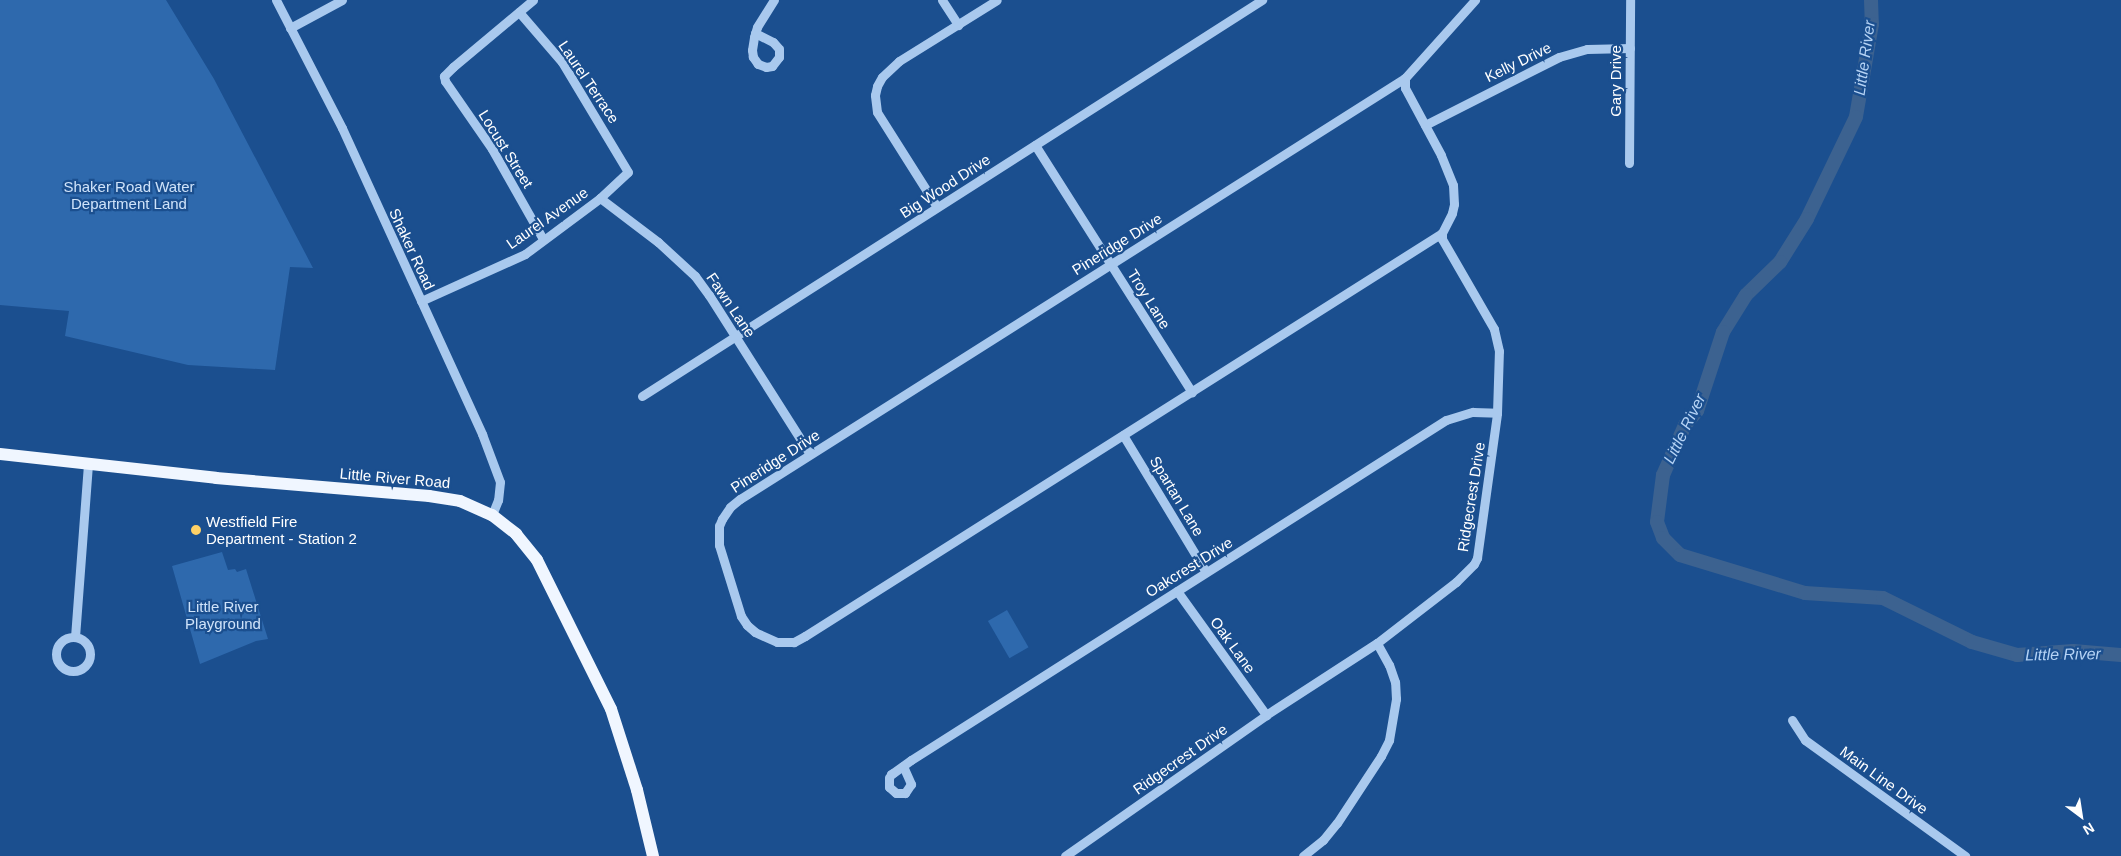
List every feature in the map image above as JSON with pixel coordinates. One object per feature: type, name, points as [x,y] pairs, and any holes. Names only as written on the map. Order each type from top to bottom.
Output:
[{"type":"main road","name":"Little River Road","points":[[0,454],[273,484],[429,496],[460,501],[492,515],[516,534],[537,560],[611,709],[636,790],[653,856]]},
{"type":"street","name":"Shaker Road","points":[[276,0],[342,128],[482,434],[499,477],[500,491],[492,515]]},
{"type":"street","points":[[290,28],[342,0]]},
{"type":"street","points":[[519,12],[533,0]]},
{"type":"street","points":[[755,33],[761,18],[774,0]]},
{"type":"street","points":[[942,0],[958,25]]},
{"type":"street","points":[[937,207],[876,112],[874,95],[882,77],[890,68],[997,0]]},
{"type":"street","name":"Big Wood Drive","points":[[642,396],[1262,0]]},
{"type":"street","name":"Pineridge Drive","points":[[1442,233],[805,636],[794,642],[777,642],[755,632],[741,616],[720,545],[719,526],[725,513],[740,499],[1405,78],[1475,0]]},
{"type":"street","name":"Gary Drive","points":[[1629,163],[1630,0]]},
{"type":"street","name":"Locust Street","points":[[519,12],[452,67],[444,76],[448,89],[472,118],[492,149],[543,239]]},
{"type":"street","name":"Laurel Terrace","points":[[519,12],[562,62],[628,172]]},
{"type":"street","name":"Kelly Drive","points":[[1425,125],[1565,54],[1587,49],[1630,48]]},
{"type":"street","points":[[1405,78],[1405,88],[1450,174],[1455,195],[1452,213],[1442,233]]},
{"type":"street","name":"Troy Lane","points":[[1035,145],[1192,392]]},
{"type":"street","name":"Laurel Avenue","points":[[421,301],[525,254],[600,198],[628,172]]},
{"type":"street","name":"Fawn Lane","points":[[600,198],[658,242],[695,276],[736,336],[810,454]]},
{"type":"street","name":"Ridgecrest Drive","points":[[1064,856],[1266,714],[1377,643],[1444,593],[1474,564],[1480,546],[1497,413],[1500,355],[1494,329],[1450,254],[1442,233]]},
{"type":"street","name":"Oakcrest Drive","points":[[903,766],[1446,420],[1473,412],[1497,413]]},
{"type":"street","name":"Spartan Lane","points":[[1123,435],[1206,572]]},
{"type":"street","points":[[75,637],[88,465]]},
{"type":"street","name":"Oak Lane","points":[[1177,591],[1266,714]]},
{"type":"street","points":[[1303,856],[1323,840],[1337,823],[1381,756],[1389,740],[1396,699],[1394,682],[1389,665],[1377,643]]},
{"type":"street","name":"Main Line Drive","points":[[1792,720],[1805,740],[1965,856]]},
{"type":"green space","name":"Shaker Road Water Department Land","points":[[0,0],[166,0],[214,79],[313,268],[290,267],[275,370],[188,365],[65,336],[69,311],[0,305]]},
{"type":"green space","name":"Little River Playground","points":[[222,552],[228,570],[235,569],[237,572],[246,569],[268,639],[256,641],[200,664],[172,566]]},
{"type":"green space","points":[[1007,610],[1028,647],[1009,658],[988,621]]},
{"type":"waterway","name":"Little River","points":[[1871,0],[1872,24],[1856,117],[1807,219],[1780,262],[1746,295],[1723,332],[1697,411],[1685,425],[1663,475],[1657,522],[1663,538],[1680,555],[1805,593],[1883,598],[1972,642],[2017,655],[2073,651],[2121,655]]},
{"type":"place","name":"Westfield Fire Department - Station 2","points":[[196,530]]}]
